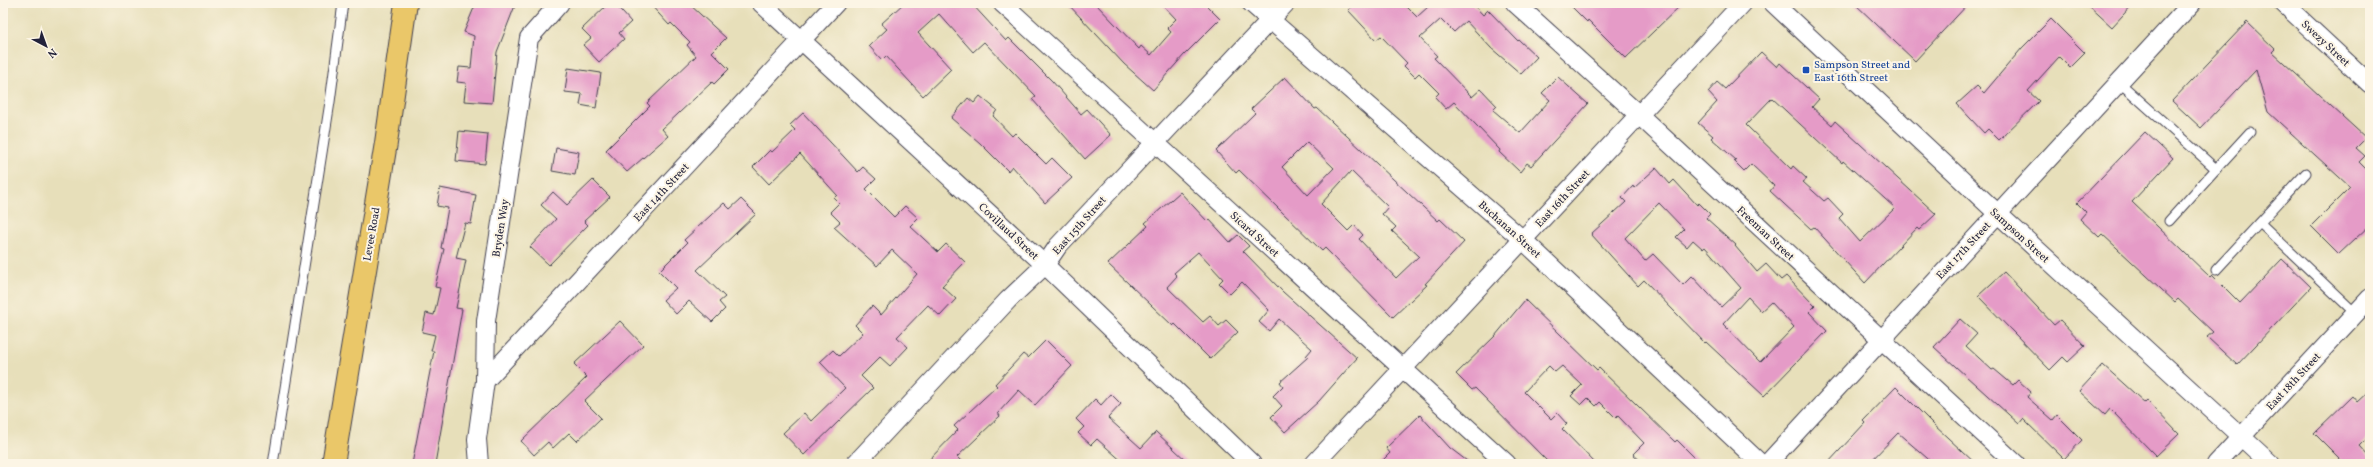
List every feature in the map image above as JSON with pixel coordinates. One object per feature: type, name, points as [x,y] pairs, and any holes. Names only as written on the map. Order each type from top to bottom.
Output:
[{"type":"highway","name":"Levee Road","points":[[332,464],[387,136],[406,3]]},
{"type":"street","name":"Bryden Way","points":[[480,464],[477,439],[485,381],[486,321],[529,38],[560,3]]},
{"type":"street","name":"Covillaud Street","points":[[761,3],[1045,265],[1252,464]]},
{"type":"street","name":"East 14th Street","points":[[485,381],[836,3]]},
{"type":"street","name":"Sicard Street","points":[[1002,3],[1154,143],[1404,368],[1507,464]]},
{"type":"street","name":"Buchanan Street","points":[[1251,3],[1523,240],[1761,464]]},
{"type":"street","name":"East 15th Street","points":[[855,464],[1008,300],[1045,265],[1058,246],[1286,3]]},
{"type":"street","name":"Freeman Street","points":[[1515,3],[1639,115],[2016,464]]},
{"type":"street","name":"East 16th Street","points":[[1314,464],[1744,3]]},
{"type":"street","name":"Sampson Street","points":[[1773,3],[1997,213],[2270,464]]},
{"type":"street","name":"East 17th Street","points":[[1767,464],[2192,3]]},
{"type":"street","name":"Swezy Street","points":[[2283,3],[2370,84]]},
{"type":"street","name":"East 18th Street","points":[[2216,464],[2370,298]]},
{"type":"lane","points":[[273,464],[330,102],[343,3]]},
{"type":"lane","points":[[2119,82],[2216,169]]},
{"type":"lane","points":[[2169,221],[2250,132]]},
{"type":"lane","points":[[2216,270],[2306,173]]},
{"type":"lane","points":[[2260,223],[2355,314]]},
{"type":"building","points":[[476,3],[516,3],[497,52],[492,103],[464,101],[466,83],[457,82],[459,67],[471,68],[474,36],[464,32]]},
{"type":"building","points":[[609,3],[614,3],[631,22],[619,33],[624,39],[599,62],[583,45],[591,38],[582,29]]},
{"type":"building","points":[[649,3],[688,3],[726,38],[712,52],[729,69],[714,84],[712,82],[662,129],[668,136],[627,172],[606,150],[650,106],[647,103],[696,56],[687,45],[690,42],[671,23],[669,25]]},
{"type":"building","points":[[904,3],[971,3],[1006,41],[1009,38],[1052,81],[1081,114],[1087,109],[1111,135],[1085,159],[1032,99],[1036,96],[984,42],[973,52],[939,14],[918,33],[951,69],[923,96],[886,56],[882,60],[869,46],[887,29],[881,24]]},
{"type":"building","points":[[1067,3],[1095,3],[1139,49],[1141,46],[1151,55],[1171,32],[1167,28],[1176,19],[1161,3],[1204,3],[1220,19],[1184,55],[1153,90],[1124,64]]},
{"type":"building","points":[[1356,3],[1403,3],[1417,17],[1429,6],[1426,3],[1472,3],[1483,15],[1488,10],[1518,41],[1519,40],[1537,57],[1521,74],[1491,48],[1466,21],[1454,32],[1441,19],[1420,38],[1437,56],[1434,58],[1472,97],[1481,89],[1497,106],[1493,110],[1520,133],[1550,100],[1542,93],[1558,77],[1588,104],[1531,166],[1527,163],[1520,172],[1499,152],[1500,150],[1454,102],[1446,109],[1435,97],[1439,93],[1419,73],[1415,77],[1404,66],[1407,63],[1381,36],[1376,40],[1348,10]]},
{"type":"building","points":[[1568,3],[1683,3],[1626,58],[1588,20],[1587,22]]},
{"type":"building","points":[[1854,3],[1969,3],[1915,61]]},
{"type":"building","points":[[2086,3],[2134,3],[2112,27]]},
{"type":"building","points":[[2051,19],[2085,53],[2070,68],[2059,57],[2028,91],[2039,101],[1999,140],[1988,129],[1984,133],[1957,104],[1977,86],[1984,93],[2022,48]]},
{"type":"building","points":[[2247,22],[2275,49],[2272,52],[2366,138],[2356,148],[2365,156],[2359,162],[2370,173],[2370,225],[2339,254],[2311,226],[2350,187],[2268,112],[2256,70],[2201,128],[2172,101]]},
{"type":"building","points":[[1761,52],[1777,67],[1780,63],[1819,99],[1812,107],[1832,125],[1835,121],[1936,214],[1919,230],[1917,228],[1865,283],[1814,227],[1811,229],[1770,191],[1774,186],[1751,164],[1744,171],[1734,161],[1736,160],[1711,138],[1713,136],[1698,123],[1717,102],[1708,92],[1717,82],[1725,89]],"holes":[[[1772,98],[1842,163],[1843,161],[1895,208],[1860,242],[1839,218],[1843,214],[1828,198],[1824,201],[1803,182],[1807,179],[1793,166],[1791,169],[1746,125]]]},
{"type":"building","points":[[568,68],[601,73],[596,108],[580,105],[582,94],[565,92]]},
{"type":"building","points":[[1285,77],[1315,109],[1317,108],[1438,221],[1440,219],[1464,242],[1425,284],[1427,285],[1393,317],[1325,248],[1322,251],[1239,170],[1236,173],[1216,151],[1255,113],[1251,109]],"holes":[[[1307,142],[1334,168],[1308,195],[1282,167]],[[1351,171],[1388,207],[1382,214],[1396,227],[1392,231],[1419,256],[1396,278],[1359,239],[1363,235],[1354,225],[1348,231],[1321,204]]]},
{"type":"building","points":[[980,96],[997,110],[993,116],[1012,136],[1015,133],[1046,164],[1052,158],[1072,178],[1045,203],[1012,166],[1008,171],[980,143],[951,118],[968,98],[974,103]]},
{"type":"building","points":[[803,113],[858,172],[863,167],[876,179],[866,189],[894,217],[905,206],[918,218],[910,226],[938,252],[946,244],[965,262],[942,286],[956,299],[940,316],[928,305],[897,337],[908,347],[890,366],[880,357],[861,376],[873,388],[804,455],[783,433],[804,413],[811,421],[845,388],[820,362],[833,350],[839,356],[863,333],[855,325],[872,306],[881,315],[917,274],[892,250],[877,266],[834,227],[840,222],[830,212],[839,203],[834,198],[837,195],[800,154],[769,184],[753,167],[770,150],[772,152],[795,130],[790,125]]},
{"type":"building","points":[[459,131],[488,134],[485,164],[456,161]]},
{"type":"building","points":[[2145,132],[2173,158],[2132,202],[2210,277],[2212,275],[2240,303],[2282,259],[2311,287],[2237,365],[2207,337],[2213,332],[2178,299],[2175,302],[2102,234],[2099,237],[2080,219],[2086,212],[2077,203]]},
{"type":"building","points":[[556,148],[579,152],[575,175],[552,171]]},
{"type":"building","points":[[1656,168],[1670,184],[1674,180],[1697,205],[1699,203],[1710,214],[1706,218],[1736,245],[1735,246],[1757,272],[1766,264],[1781,280],[1786,276],[1815,306],[1809,312],[1827,331],[1764,396],[1706,342],[1705,343],[1644,280],[1638,286],[1591,234],[1626,202],[1622,198],[1633,186],[1634,188]],"holes":[[[1659,203],[1684,229],[1676,237],[1687,247],[1693,240],[1703,249],[1705,247],[1741,288],[1721,307],[1692,276],[1683,285],[1653,254],[1645,261],[1625,238]],[[1748,297],[1761,311],[1771,302],[1794,327],[1760,362],[1723,324]]]},
{"type":"building","points":[[593,180],[610,197],[584,221],[588,225],[549,265],[530,247],[556,219],[541,205],[553,192],[567,205]]},
{"type":"building","points":[[440,188],[476,195],[471,224],[465,223],[456,258],[466,260],[456,308],[462,309],[435,464],[412,464],[434,351],[431,351],[435,335],[422,332],[426,313],[434,315],[440,288],[435,287],[444,249],[441,248],[448,208],[437,206]]},
{"type":"building","points":[[1180,192],[1207,221],[1209,219],[1230,242],[1238,235],[1249,246],[1243,251],[1283,292],[1357,358],[1319,401],[1285,432],[1271,417],[1282,406],[1273,396],[1283,386],[1280,382],[1308,357],[1306,356],[1312,349],[1279,319],[1269,331],[1259,322],[1269,310],[1242,282],[1230,294],[1219,283],[1223,279],[1198,252],[1174,273],[1177,276],[1167,287],[1203,322],[1210,316],[1219,326],[1226,320],[1238,332],[1210,359],[1175,324],[1173,326],[1108,264],[1148,226],[1145,223]]},
{"type":"building","points":[[741,199],[756,214],[697,270],[725,297],[719,302],[725,309],[712,322],[689,301],[676,314],[663,300],[676,288],[659,271],[687,243],[684,240],[724,203],[730,209]]},
{"type":"building","points":[[2004,272],[2054,325],[2060,320],[2085,346],[2068,362],[2063,357],[2050,370],[1978,296]]},
{"type":"building","points":[[1525,300],[1597,370],[1599,368],[1675,442],[1677,440],[1701,464],[1644,464],[1633,454],[1644,443],[1618,416],[1616,418],[1600,402],[1596,406],[1588,398],[1581,405],[1571,396],[1582,385],[1562,366],[1555,372],[1549,366],[1524,392],[1551,419],[1557,413],[1567,424],[1562,429],[1596,464],[1550,464],[1475,388],[1472,390],[1456,374],[1495,336]]},
{"type":"building","points":[[1960,319],[1977,334],[1966,346],[1992,370],[1994,369],[2013,385],[2018,380],[2031,392],[2027,397],[2053,420],[2057,415],[2082,440],[2064,459],[2023,419],[2019,424],[1934,347]]},
{"type":"building","points":[[620,321],[643,345],[584,401],[601,418],[577,441],[569,433],[553,448],[548,442],[534,455],[521,441],[587,377],[574,364]]},
{"type":"building","points":[[1046,340],[1072,366],[1035,405],[1019,390],[998,413],[1000,416],[957,457],[964,464],[925,464],[958,430],[954,426],[997,386],[995,384],[1023,354],[1028,358]]},
{"type":"building","points":[[2103,365],[2145,403],[2147,401],[2179,434],[2156,456],[2110,409],[2105,415],[2079,391]]},
{"type":"building","points":[[1896,387],[1976,464],[1934,464],[1898,433],[1868,464],[1827,464],[1865,423],[1863,421]]},
{"type":"building","points":[[2370,390],[2370,436],[2360,446],[2370,457],[2370,464],[2345,464],[2314,433],[2352,396],[2357,402]]},
{"type":"building","points":[[1111,394],[1121,404],[1108,418],[1141,448],[1156,432],[1190,464],[1125,464],[1097,439],[1091,445],[1078,433],[1084,427],[1076,419],[1095,399],[1101,405]]},
{"type":"building","points":[[1420,415],[1450,448],[1471,464],[1379,464],[1390,453],[1386,448]]},
{"type":"place","name":"Sampson Street and East 16th Street","points":[[1806,70]]}]
